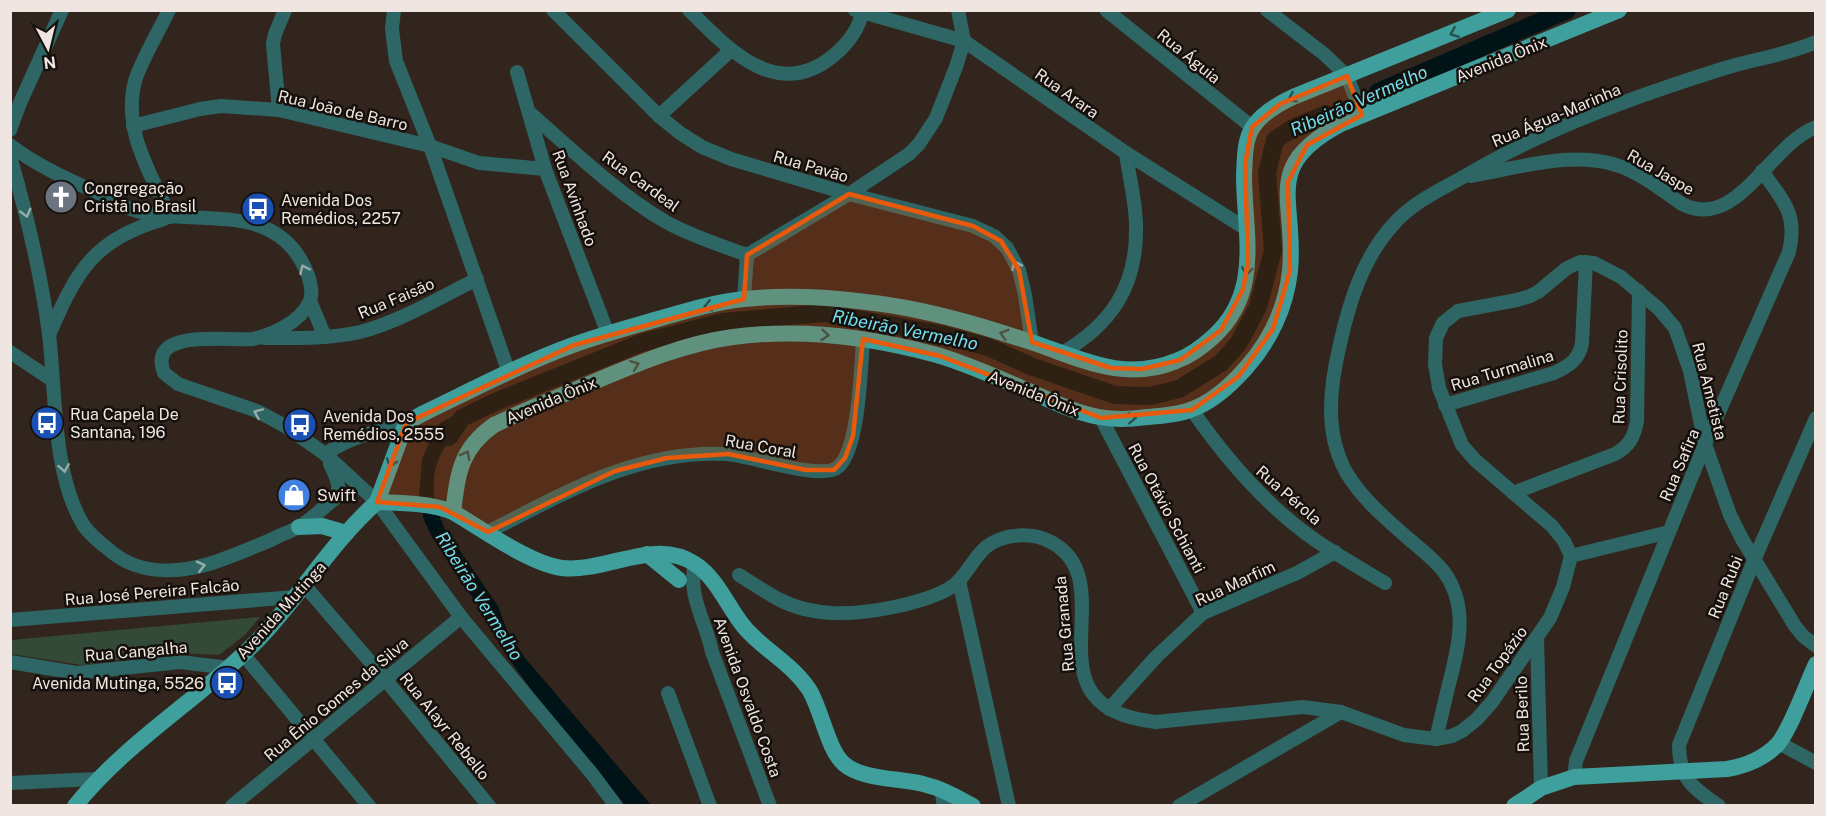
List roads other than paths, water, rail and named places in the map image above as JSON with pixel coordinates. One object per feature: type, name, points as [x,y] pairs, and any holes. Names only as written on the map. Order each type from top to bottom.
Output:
[{"type":"main road","points":[[973,806],[942,797],[921,783],[856,771],[843,763],[833,750],[819,708],[806,686],[785,662],[746,629],[712,581],[695,564],[675,556],[647,554],[606,564],[564,568],[534,559],[447,510],[410,503],[377,502],[406,423],[509,373],[574,345],[689,310],[744,299],[837,299],[917,309],[1032,342],[1096,366],[1127,370],[1166,365],[1192,353],[1221,330],[1235,308],[1243,289],[1248,269],[1245,164],[1252,127],[1280,104],[1348,78],[1508,10]]},
{"type":"main road","name":"Avenida Ônix","points":[[447,510],[466,452],[479,436],[495,425],[676,350],[732,337],[791,333],[863,339],[940,356],[1076,411],[1101,418],[1150,417],[1192,410],[1220,393],[1239,376],[1264,344],[1280,312],[1287,291],[1290,260],[1288,182],[1296,161],[1307,145],[1323,133],[1361,113],[1618,10]]},
{"type":"main road","name":"Avenida Mutinga","points":[[75,806],[96,779],[243,654],[300,592],[358,519],[377,502]]},
{"type":"main road","points":[[299,527],[322,526],[346,533]]},
{"type":"main road","points":[[647,554],[679,580]]},
{"type":"main road","points":[[1519,804],[1541,788],[1574,777],[1727,769],[1740,767],[1765,756],[1779,743],[1815,664]]},
{"type":"street","points":[[10,130],[62,10]]},
{"type":"street","points":[[169,10],[136,80],[132,100],[133,126],[138,148],[170,217]]},
{"type":"street","points":[[279,110],[273,44],[285,10]]},
{"type":"street","points":[[394,10],[392,29],[396,61],[430,146],[509,373]]},
{"type":"street","name":"Rua Pavão","points":[[553,10],[659,116],[680,133],[712,152],[849,194],[973,226],[1001,242],[1019,270],[1032,342]]},
{"type":"street","points":[[689,10],[730,51],[765,69],[781,73],[807,70],[827,61],[845,46],[860,11]]},
{"type":"street","points":[[744,299],[747,255],[849,194],[909,154],[926,135],[946,94],[964,41],[958,10]]},
{"type":"street","name":"Rua Águia","points":[[1106,10],[1252,127]]},
{"type":"street","points":[[1267,10],[1324,54],[1348,78],[1361,113]]},
{"type":"street","name":"Rua Arara","points":[[860,11],[964,41],[1126,153],[1248,230]]},
{"type":"street","name":"Rua Água-Marinha","points":[[1436,739],[1461,631],[1461,617],[1453,589],[1437,563],[1371,505],[1346,470],[1332,429],[1332,385],[1343,330],[1359,281],[1380,242],[1405,213],[1460,178],[1521,145],[1588,117],[1726,68],[1773,57],[1815,42]]},
{"type":"street","points":[[659,116],[730,51]]},
{"type":"street","name":"Rua Avinhado","points":[[517,72],[545,169],[608,334]]},
{"type":"street","name":"Rua João de Barro","points":[[133,126],[221,106],[279,110],[430,146],[479,163],[545,169]]},
{"type":"street","name":"Rua Cardeal","points":[[529,113],[647,209],[694,235],[747,255]]},
{"type":"street","name":"Rua Jaspe","points":[[1460,178],[1563,160],[1585,159],[1623,167],[1691,209],[1709,211],[1726,205],[1794,139],[1815,127]]},
{"type":"street","points":[[10,145],[40,166],[132,210],[170,217],[246,222],[270,231],[293,249],[309,275],[310,301],[325,337]]},
{"type":"street","points":[[1062,353],[1099,327],[1118,303],[1130,275],[1136,229],[1126,153]]},
{"type":"street","points":[[10,156],[32,234],[49,335],[63,469],[69,493],[85,527],[118,559],[155,571],[179,570],[224,559],[299,527],[337,497],[338,480],[325,454]]},
{"type":"street","points":[[18,184],[27,172],[40,166]]},
{"type":"street","name":"Rua Safira","points":[[1574,777],[1576,761],[1669,531],[1789,252],[1792,224],[1789,211],[1762,171]]},
{"type":"street","points":[[49,335],[66,299],[90,259],[118,236],[138,226],[170,217]]},
{"type":"street","points":[[1586,262],[1576,263],[1567,268],[1530,296],[1466,309],[1450,316],[1443,323],[1436,338],[1434,351],[1437,378],[1445,405],[1458,438],[1466,450],[1552,526],[1564,541],[1571,556],[1669,531]]},
{"type":"street","name":"Rua Ametista","points":[[1586,262],[1610,270],[1639,291],[1669,319],[1680,338],[1690,371],[1705,444],[1730,515],[1795,626],[1815,646]]},
{"type":"street","name":"Rua Turmalina","points":[[1445,405],[1554,373],[1575,360],[1582,343],[1586,262]]},
{"type":"street","name":"Rua Faisão","points":[[325,454],[285,426],[257,411],[178,384],[164,373],[161,366],[166,352],[179,342],[214,338],[325,337],[361,332],[477,279]]},
{"type":"street","name":"Rua Crisolito","points":[[1513,493],[1615,454],[1631,442],[1636,421],[1639,291]]},
{"type":"street","points":[[253,339],[286,326],[304,312],[310,301]]},
{"type":"street","name":"Rua Coral","points":[[488,532],[575,488],[642,462],[694,454],[728,454],[806,471],[834,470],[845,458],[853,436],[863,339]]},
{"type":"street","points":[[10,352],[52,380]]},
{"type":"street","name":"Rua Pérola","points":[[1192,410],[1218,447],[1246,480],[1277,510],[1309,536],[1385,583]]},
{"type":"street","name":"Rua Otávio Schianti","points":[[1101,418],[1203,613]]},
{"type":"street","name":"Rua Rubi","points":[[1682,772],[1679,745],[1815,418]]},
{"type":"street","points":[[325,454],[340,444],[361,435],[406,423]]},
{"type":"street","points":[[325,454],[377,502],[461,617],[593,775],[616,806]]},
{"type":"street","name":"Rua Granada","points":[[739,575],[779,600],[803,609],[838,614],[872,611],[912,603],[941,593],[958,581],[987,547],[1009,537],[1024,535],[1040,537],[1063,549],[1075,565],[1080,580],[1082,605],[1081,658],[1083,671],[1093,693],[1109,709]]},
{"type":"street","name":"Rua Marfim","points":[[1109,709],[1156,657],[1203,613],[1297,573],[1335,552]]},
{"type":"street","name":"Avenida Osvaldo Costa","points":[[675,556],[679,580],[695,600]]},
{"type":"street","name":"Rua Topázio","points":[[1341,712],[1404,735],[1436,739],[1462,731],[1492,702],[1537,639],[1556,605],[1571,556]]},
{"type":"street","name":"Avenida Osvaldo Costa","points":[[695,564],[692,581],[695,600],[708,631],[712,652],[770,806]]},
{"type":"street","points":[[958,581],[1009,806]]},
{"type":"street","name":"Rua José Pereira Falcão","points":[[10,620],[300,592]]},
{"type":"street","name":"Rua Alayr Rebello","points":[[300,592],[385,679],[489,806]]},
{"type":"street","name":"Rua Ênio Gomes da Silva","points":[[232,806],[461,617]]},
{"type":"street","name":"Rua Berilo","points":[[1537,639],[1541,788]]},
{"type":"street","points":[[243,654],[369,806]]},
{"type":"street","name":"Rua Cangalha","points":[[10,662],[77,673],[180,662],[229,668]]},
{"type":"street","points":[[668,693],[710,806]]},
{"type":"street","points":[[1109,709],[1141,720],[1156,722],[1193,720],[1290,708],[1321,708],[1341,712]]},
{"type":"street","points":[[1179,806],[1194,801],[1341,712]]},
{"type":"street","points":[[1779,743],[1815,763]]},
{"type":"street","points":[[1682,772],[1698,791],[1719,806]]},
{"type":"street","points":[[14,785],[96,779]]},
{"type":"water","name":"Ribeirão Vermelho","points":[[455,415],[462,418],[461,428],[442,451],[434,475],[435,502],[445,529],[498,606],[507,631],[525,658],[651,805],[625,805],[544,707],[509,659],[491,621],[466,589],[432,537],[424,520],[419,498],[422,460],[440,423]]},
{"type":"waterway","name":"Ribeirão Vermelho","points":[[1378,92],[1567,10]]},
{"type":"waterway","name":"Ribeirão Vermelho","points":[[1326,114],[1378,92]]},
{"type":"waterway","name":"Ribeirão Vermelho","points":[[449,437],[462,418],[495,402],[641,343],[723,322],[824,313],[940,334],[988,347],[1033,367],[1115,395],[1150,396],[1179,389],[1221,363],[1238,344],[1258,307],[1273,250],[1267,173],[1275,140],[1293,128],[1326,114]]},
{"type":"place","name":"Congregação Cristã no Brasil","points":[[61,197]]},
{"type":"place","name":"Avenida Dos Remédios, 2257","points":[[258,209]]},
{"type":"place","name":"Rua Capela De Santana, 196","points":[[47,423]]},
{"type":"place","name":"Avenida Dos Remédios, 2555","points":[[300,425]]},
{"type":"place","name":"Swift","points":[[294,495]]},
{"type":"place","name":"Avenida Mutinga, 5526","points":[[227,683]]}]
